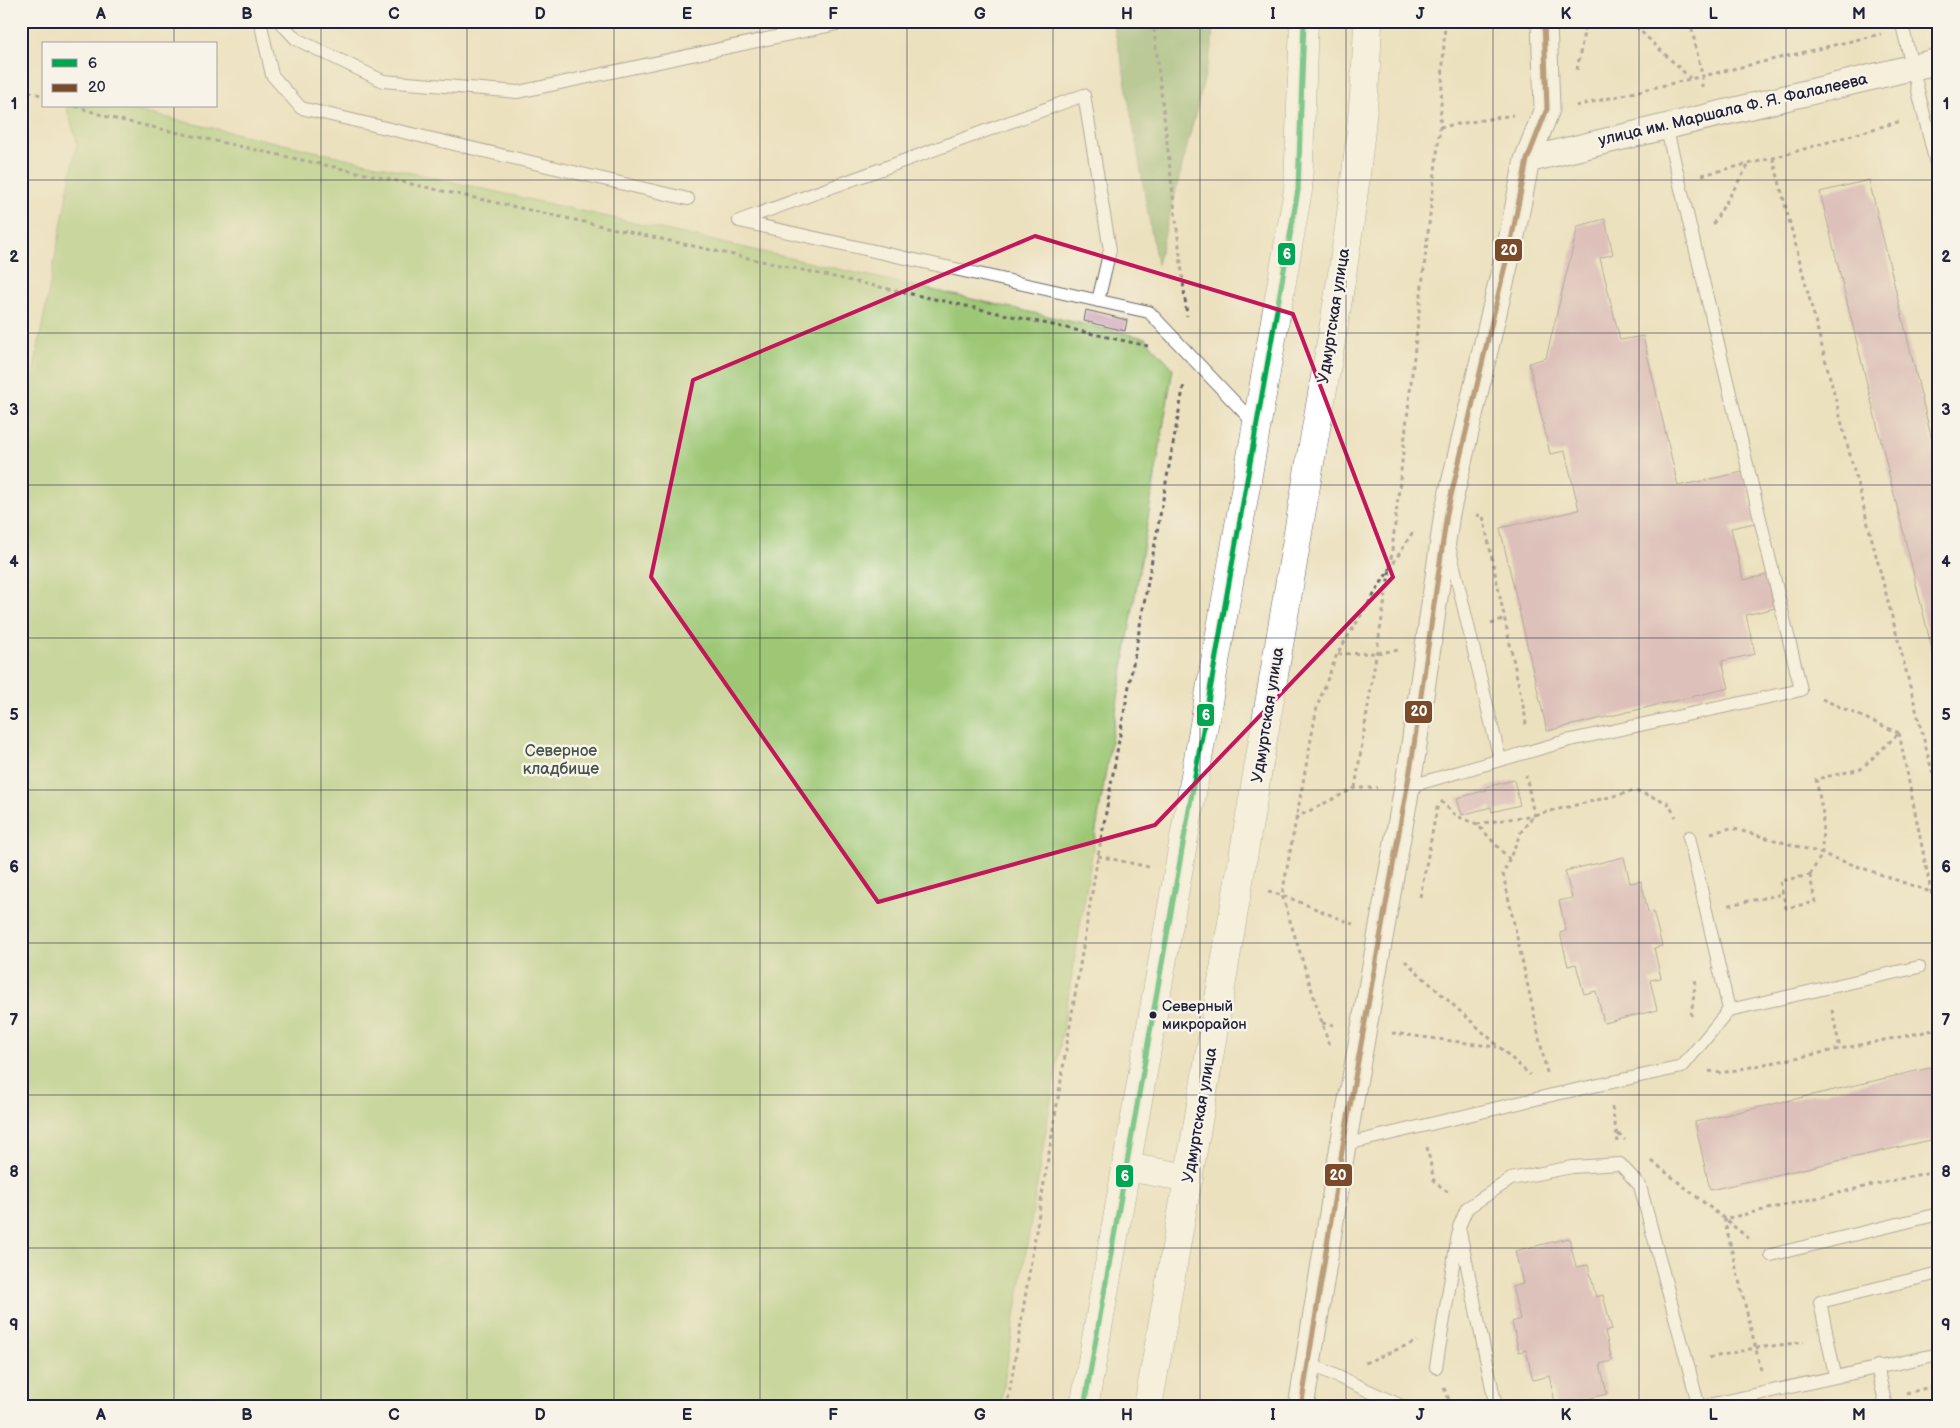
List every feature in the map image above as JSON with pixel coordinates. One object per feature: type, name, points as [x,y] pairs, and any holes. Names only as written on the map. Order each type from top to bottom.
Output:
[{"type":"main road","points":[[1084,1407],[1298,190],[1304,21]]},
{"type":"main road","name":"Удмуртская улица","points":[[1148,1407],[1240,886],[1352,206],[1367,57],[1368,21]]},
{"type":"main road","points":[[1127,1167],[1189,1178]]},
{"type":"street","points":[[1301,1407],[1343,1145],[1406,787],[1446,522],[1512,236],[1526,160],[1547,109],[1544,21]]},
{"type":"street","name":"улица им. Маршала Ф. Я. Фалалеева","points":[[1526,160],[1939,61]]},
{"type":"lane","points":[[260,21],[272,75],[301,108],[688,199]]},
{"type":"lane","points":[[279,21],[296,39],[383,81],[518,92],[851,21]]},
{"type":"lane","points":[[1902,25],[1939,176]]},
{"type":"lane","points":[[1098,301],[1110,250],[1084,95],[739,221],[1098,301],[1149,312],[1256,425]]},
{"type":"lane","points":[[1406,787],[1566,741],[1801,690],[1666,126]]},
{"type":"lane","points":[[1446,522],[1500,760]]},
{"type":"lane","points":[[1689,837],[1729,1010]]},
{"type":"lane","points":[[1343,1145],[1552,1095],[1682,1067],[1729,1010],[1919,967]]},
{"type":"lane","points":[[1436,1367],[1459,1227],[1467,1208],[1511,1179],[1572,1167],[1620,1164],[1640,1186],[1699,1407],[1818,1379],[1939,1354]]},
{"type":"lane","points":[[1771,1255],[1939,1214]]},
{"type":"lane","points":[[1459,1227],[1496,1407]]},
{"type":"lane","points":[[1835,1376],[1820,1302],[1939,1274]]},
{"type":"lane","points":[[1308,1363],[1404,1407]]},
{"type":"lane","points":[[1877,1366],[1886,1407]]},
{"type":"path","points":[[1007,1407],[1097,866],[1190,355],[1186,297],[1153,21]]},
{"type":"path","points":[[1355,788],[1390,568],[1440,127],[1445,21]]},
{"type":"path","points":[[1576,78],[1586,21]]},
{"type":"path","points":[[1630,21],[1690,78]]},
{"type":"path","points":[[1690,21],[1702,75],[1702,118]]},
{"type":"path","points":[[1440,127],[1547,109],[1571,107],[1902,25],[1937,21]]},
{"type":"path","points":[[21,89],[42,95]]},
{"type":"path","points":[[81,108],[111,118],[1190,355]]},
{"type":"path","points":[[1679,181],[1773,158],[1925,114]]},
{"type":"path","points":[[1773,158],[1939,798]]},
{"type":"path","points":[[1696,253],[1749,164]]},
{"type":"path","points":[[1330,1049],[1282,895],[1294,818],[1317,708],[1337,654],[1413,530],[1483,516],[1526,720],[1521,754]]},
{"type":"path","points":[[1801,690],[1899,733]]},
{"type":"path","points":[[1810,874],[1780,881],[1786,908],[1815,902],[1810,874],[1822,854],[1823,814],[1816,778],[1861,769],[1899,733]]},
{"type":"path","points":[[1899,733],[1931,891],[1939,916]]},
{"type":"path","points":[[1294,818],[1355,788],[1406,787]]},
{"type":"path","points":[[1530,790],[1534,815],[1521,832],[1503,874],[1552,1095]]},
{"type":"path","points":[[1477,824],[1534,815],[1635,791],[1667,802],[1689,837],[1731,828],[1822,854],[1939,895]]},
{"type":"path","points":[[1439,798],[1456,816],[1477,824],[1509,860]]},
{"type":"path","points":[[1706,910],[1783,894]]},
{"type":"path","points":[[1282,895],[1380,934],[1407,963],[1552,1095]]},
{"type":"path","points":[[1827,988],[1840,1049]]},
{"type":"path","points":[[1322,1023],[1499,1047]]},
{"type":"path","points":[[1721,1073],[1939,1029]]},
{"type":"path","points":[[1614,1115],[1618,1134],[1633,1146]]},
{"type":"path","points":[[1428,1152],[1434,1180]]},
{"type":"path","points":[[1648,1158],[1771,1255]]},
{"type":"path","points":[[1335,1377],[1442,1329]]},
{"type":"path","points":[[1688,1363],[1755,1348],[1808,1341],[1818,1379]]},
{"type":"highlighted area","points":[[1035,236],[1293,314],[1393,577],[1155,825],[878,902],[651,577],[693,380]]},
{"type":"green space","points":[[1112,21],[1213,21],[1212,48],[1157,265],[1122,62]]},
{"type":"green space","name":"Северное кладбище","points":[[67,108],[124,108],[1145,338],[1173,368],[1000,1407],[21,1407],[21,437],[77,142]]},
{"type":"building","points":[[1869,180],[1939,469],[1939,678],[1820,192]]},
{"type":"building","points":[[1605,219],[1613,254],[1600,258],[1620,340],[1643,336],[1678,486],[1743,472],[1755,523],[1731,528],[1743,580],[1767,575],[1775,608],[1746,615],[1755,654],[1722,661],[1729,688],[1547,731],[1500,528],[1579,510],[1565,451],[1550,454],[1529,363],[1546,358],[1578,226]]},
{"type":"building","points":[[1086,310],[1127,320],[1125,331],[1084,321]]},
{"type":"building","points":[[1514,780],[1520,805],[1492,812],[1491,807],[1462,815],[1457,798],[1487,790],[1486,787]]},
{"type":"building","points":[[1624,857],[1630,883],[1641,881],[1648,912],[1653,911],[1662,946],[1654,948],[1661,978],[1650,980],[1657,1010],[1604,1023],[1596,991],[1584,994],[1576,964],[1568,966],[1560,933],[1566,931],[1559,901],[1572,898],[1565,871]]},
{"type":"building","points":[[1934,1067],[1939,1089],[1939,1138],[1710,1190],[1695,1122]]},
{"type":"building","points":[[1569,1238],[1576,1267],[1588,1265],[1596,1297],[1603,1295],[1612,1330],[1605,1331],[1612,1361],[1600,1364],[1607,1394],[1556,1406],[1549,1376],[1533,1380],[1526,1350],[1519,1352],[1512,1322],[1520,1319],[1512,1287],[1523,1284],[1515,1251]]},
{"type":"transit line","name":"6","points":[[1084,1407],[1298,190],[1304,21]]},
{"type":"transit line","name":"20","points":[[1301,1407],[1343,1145],[1412,759],[1447,513],[1512,236],[1527,160],[1547,109],[1544,21]]},
{"type":"place","name":"Северный микрорайон","points":[[1153,1015]]}]
